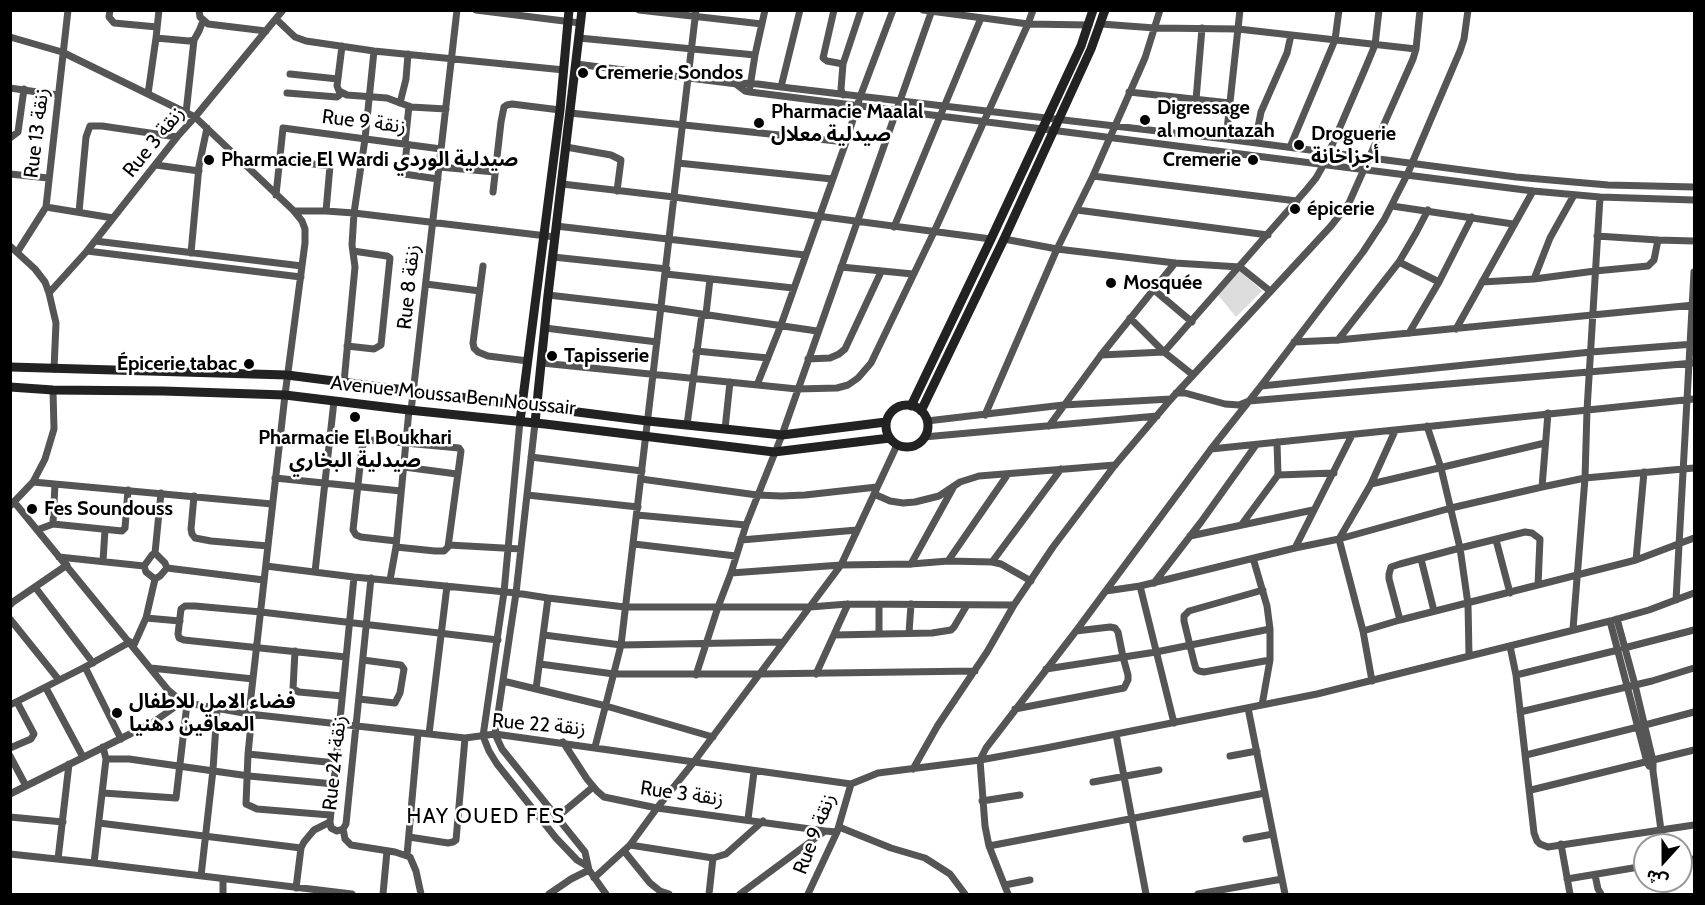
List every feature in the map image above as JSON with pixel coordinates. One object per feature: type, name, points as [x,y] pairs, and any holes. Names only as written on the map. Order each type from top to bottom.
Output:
[{"type":"street","name":"Rue 13 زنقة","points":[[18,251],[46,207],[68,10]]},
{"type":"street","points":[[110,10],[109,17],[114,23],[157,27]]},
{"type":"street","points":[[148,94],[159,10]]},
{"type":"street","points":[[199,10],[198,14],[203,21],[214,26],[266,32]]},
{"type":"street","name":"Rue 3 زنقة","points":[[50,293],[87,251],[177,137],[283,10]]},
{"type":"street","name":"Rue 8 زنقة","points":[[390,580],[457,10]]},
{"type":"street","points":[[476,10],[507,12],[580,23]]},
{"type":"street","points":[[569,10],[559,115],[520,421],[504,592],[483,736],[497,764],[573,857],[588,868]]},
{"type":"street","points":[[582,10],[516,593],[495,734],[502,749],[585,852],[588,868],[606,894]]},
{"type":"street","points":[[639,10],[696,14],[762,24]]},
{"type":"street","points":[[750,93],[755,55],[765,10]]},
{"type":"street","points":[[781,87],[800,10]]},
{"type":"street","points":[[834,10],[823,58],[843,64]]},
{"type":"street","points":[[843,95],[841,89],[843,64],[861,10]]},
{"type":"street","points":[[757,385],[781,325],[857,105],[893,10]]},
{"type":"street","points":[[542,363],[797,389],[837,388],[848,385],[858,378],[871,363],[934,232],[1033,10]]},
{"type":"street","points":[[911,406],[991,239],[1089,25],[1093,10]]},
{"type":"street","points":[[921,411],[1004,239],[1101,24],[1105,10]]},
{"type":"street","points":[[985,415],[1057,249],[1093,176],[1145,58],[1160,10]]},
{"type":"street","points":[[1226,139],[1240,10]]},
{"type":"street","points":[[1290,147],[1335,40],[1339,10]]},
{"type":"street","points":[[1101,355],[1164,352],[1316,178],[1375,45],[1379,10]]},
{"type":"street","points":[[914,768],[938,725],[975,671],[1014,605],[1053,547],[1115,465],[1192,375],[1350,203],[1413,59],[1420,10]]},
{"type":"street","points":[[1008,894],[989,846],[985,826],[980,760],[986,748],[1211,449],[1363,252],[1392,206],[1407,175],[1460,51],[1468,10]]},
{"type":"street","points":[[696,675],[746,525],[782,435],[929,11],[1028,24],[1089,25]]},
{"type":"street","points":[[595,747],[621,645],[696,14]]},
{"type":"street","points":[[894,227],[981,18]]},
{"type":"street","points":[[276,19],[295,37],[306,41],[374,51],[564,70],[575,68],[737,84],[750,83],[1255,142],[1516,177],[1585,183],[1695,187]]},
{"type":"street","points":[[186,113],[194,39],[203,21]]},
{"type":"street","points":[[1101,24],[1155,28],[1238,29],[1416,50]]},
{"type":"street","points":[[1196,100],[1202,28]]},
{"type":"street","points":[[1255,142],[1261,112],[1287,52],[1291,35]]},
{"type":"street","points":[[10,37],[62,52],[195,117],[302,221],[306,243],[287,375],[253,679],[246,800],[248,806],[257,808],[330,818]]},
{"type":"street","points":[[156,38],[189,41],[194,39]]},
{"type":"street","points":[[579,38],[755,55]]},
{"type":"street","points":[[342,46],[338,79],[338,89],[342,93],[387,98],[409,106],[446,109]]},
{"type":"street","points":[[344,382],[355,267],[354,213],[365,139],[374,51]]},
{"type":"street","points":[[400,103],[406,79],[408,54]]},
{"type":"street","points":[[290,74],[338,79]]},
{"type":"street","points":[[737,84],[745,92],[750,93],[1407,175],[1574,195],[1695,200]]},
{"type":"street","points":[[10,88],[58,94]]},
{"type":"street","points":[[10,138],[18,132],[24,89]]},
{"type":"street","points":[[1129,92],[1230,103]]},
{"type":"street","points":[[287,93],[337,97],[342,93]]},
{"type":"street","points":[[493,192],[502,115],[507,105],[570,117],[683,124],[846,142]]},
{"type":"street","points":[[409,106],[404,174],[438,179]]},
{"type":"street","points":[[79,212],[86,137],[90,126],[177,137]]},
{"type":"street","points":[[191,253],[199,171],[207,128]]},
{"type":"street","name":"Rue 9 زنقة","points":[[279,160],[283,128],[441,148]]},
{"type":"street","points":[[566,147],[611,155],[621,160],[617,191]]},
{"type":"street","points":[[276,195],[279,160],[330,166],[326,211]]},
{"type":"street","points":[[678,163],[832,179]]},
{"type":"street","points":[[156,165],[199,171]]},
{"type":"street","points":[[440,168],[495,172]]},
{"type":"street","points":[[10,174],[48,178]]},
{"type":"street","points":[[1093,176],[1297,201]]},
{"type":"street","points":[[562,184],[991,239]]},
{"type":"street","points":[[1456,329],[1533,190]]},
{"type":"street","points":[[1534,279],[1551,238],[1574,195]]},
{"type":"street","points":[[1573,629],[1579,575],[1600,196]]},
{"type":"street","points":[[1392,206],[1513,224]]},
{"type":"street","points":[[46,207],[113,218]]},
{"type":"street","points":[[1077,210],[1268,235]]},
{"type":"street","points":[[1338,340],[1399,262],[1428,210]]},
{"type":"street","points":[[294,211],[354,213],[555,237]]},
{"type":"street","points":[[1409,333],[1472,217]]},
{"type":"street","points":[[556,226],[805,255]]},
{"type":"street","points":[[1597,236],[1695,241]]},
{"type":"street","points":[[1004,239],[1057,249],[1175,263],[1240,267],[1270,291]]},
{"type":"street","points":[[1482,282],[1534,279],[1648,266],[1654,260],[1658,240]]},
{"type":"street","points":[[95,241],[302,266]]},
{"type":"street","points":[[10,246],[35,269],[50,293],[56,324],[54,369]]},
{"type":"street","points":[[87,251],[301,277]]},
{"type":"street","points":[[347,346],[376,349],[381,345],[390,258],[353,252]]},
{"type":"street","points":[[553,257],[794,288]]},
{"type":"street","points":[[1399,262],[1438,282]]},
{"type":"street","points":[[1049,426],[1101,355],[1175,263]]},
{"type":"street","points":[[483,266],[472,343],[474,348],[488,356],[528,362]]},
{"type":"street","points":[[841,267],[913,274]]},
{"type":"street","points":[[808,359],[830,358],[845,349],[881,272]]},
{"type":"street","points":[[1676,600],[1685,434],[1691,399],[1695,272]]},
{"type":"street","points":[[687,425],[696,351],[710,279]]},
{"type":"street","points":[[426,284],[480,291]]},
{"type":"street","points":[[1153,290],[1192,322]]},
{"type":"street","points":[[548,295],[661,308],[817,331]]},
{"type":"street","points":[[1294,342],[1338,340],[1693,306]]},
{"type":"street","points":[[1130,318],[1164,352],[1192,375]]},
{"type":"street","points":[[545,328],[657,342]]},
{"type":"street","points":[[1261,386],[1591,352],[1692,344]]},
{"type":"street","points":[[696,351],[768,358]]},
{"type":"street","points":[[927,421],[1185,393],[1226,404],[1239,405],[1249,401],[1692,363]]},
{"type":"street","name":"Avenue Moussa Ben Noussair","points":[[10,367],[287,375],[648,421],[782,435],[886,422]]},
{"type":"street","points":[[725,429],[730,382]]},
{"type":"street","name":"Avenue Moussa Ben Noussair","points":[[10,387],[285,395],[774,452],[894,442]]},
{"type":"street","points":[[53,390],[54,429],[45,459],[33,482],[13,505],[67,565],[172,695],[185,703]]},
{"type":"street","points":[[1211,449],[1691,399]]},
{"type":"street","points":[[315,572],[334,401]]},
{"type":"street","points":[[900,406],[911,406],[921,411],[927,421],[924,437],[915,445],[906,447],[894,442],[886,430],[886,422],[891,412],[900,406]]},
{"type":"street","points":[[1542,487],[1548,413]]},
{"type":"street","points":[[924,437],[1157,416]]},
{"type":"street","points":[[1427,426],[1441,468],[1460,548],[1468,604],[1469,655]]},
{"type":"street","points":[[1372,681],[1364,631],[1340,539],[1371,484],[1395,431]]},
{"type":"street","points":[[1685,434],[1695,433]]},
{"type":"street","points":[[1295,548],[1352,435]]},
{"type":"street","points":[[373,440],[459,448],[461,451],[457,474],[448,546],[444,551],[361,537],[353,530],[364,443],[373,440]]},
{"type":"street","points":[[594,878],[627,848],[841,565],[875,491],[894,442]]},
{"type":"street","points":[[1242,524],[1278,475],[1277,442]]},
{"type":"street","points":[[1371,484],[1545,443]]},
{"type":"street","points":[[1154,583],[1256,445]]},
{"type":"street","points":[[531,457],[642,471]]},
{"type":"street","points":[[641,479],[757,495],[875,491],[897,502],[915,502],[939,496],[966,479],[979,476],[1115,465]]},
{"type":"street","points":[[404,467],[457,474]]},
{"type":"street","points":[[1106,591],[1154,583],[1340,539],[1451,508],[1585,478],[1695,468]]},
{"type":"street","points":[[992,562],[1061,469]]},
{"type":"street","points":[[1636,560],[1644,472]]},
{"type":"street","points":[[1278,475],[1334,473]]},
{"type":"street","points":[[948,561],[1008,474]]},
{"type":"street","points":[[275,478],[401,491]]},
{"type":"street","points":[[33,482],[272,504]]},
{"type":"street","points":[[53,524],[55,484]]},
{"type":"street","points":[[911,564],[953,488]]},
{"type":"street","points":[[37,530],[53,524],[122,531],[125,528],[128,490]]},
{"type":"street","points":[[144,566],[155,553],[161,493]]},
{"type":"street","points":[[527,495],[746,525]]},
{"type":"street","points":[[194,496],[191,529],[195,538],[268,546]]},
{"type":"street","points":[[1190,536],[1313,510]]},
{"type":"street","points":[[103,561],[105,530]]},
{"type":"street","points":[[741,540],[857,530]]},
{"type":"street","points":[[1400,620],[1389,579],[1394,565],[1460,548],[1525,532],[1532,533],[1540,539],[1538,585]]},
{"type":"street","points":[[1364,631],[1636,560],[1695,538]]},
{"type":"street","points":[[1496,540],[1510,593]]},
{"type":"street","points":[[634,544],[736,556]]},
{"type":"street","points":[[448,546],[521,549]]},
{"type":"street","points":[[155,553],[167,568]]},
{"type":"street","points":[[59,557],[144,566]]},
{"type":"street","points":[[1253,558],[1267,606],[1270,629],[1270,660],[1262,705]]},
{"type":"street","points":[[1421,559],[1434,611]]},
{"type":"street","points":[[731,573],[841,565],[948,561],[992,562],[1001,564],[1031,581]]},
{"type":"street","points":[[11,603],[67,565]]},
{"type":"street","points":[[144,566],[146,572],[155,579]]},
{"type":"street","points":[[266,566],[516,593],[625,608],[810,607],[848,604],[1014,605]]},
{"type":"street","points":[[10,748],[31,739],[34,735],[14,704],[131,644],[146,618],[155,579],[167,568]]},
{"type":"street","points":[[167,568],[264,580]]},
{"type":"street","name":"Rue 24 زنقة","points":[[354,577],[330,818],[331,828],[334,830],[343,829],[346,824],[371,579]]},
{"type":"street","points":[[429,734],[447,586]]},
{"type":"street","points":[[1140,586],[1174,723]]},
{"type":"street","points":[[35,587],[93,663]]},
{"type":"street","points":[[1263,590],[1189,610],[1184,616],[1184,621],[1196,669],[1199,671],[1270,660]]},
{"type":"street","points":[[851,784],[878,773],[980,760],[1174,723],[1372,681],[1613,620],[1695,593]]},
{"type":"street","points":[[536,689],[548,598]]},
{"type":"street","points":[[816,674],[848,604]]},
{"type":"street","points":[[879,604],[879,633]]},
{"type":"street","points":[[909,633],[911,604]]},
{"type":"street","points":[[834,635],[932,633],[951,630],[967,605]]},
{"type":"street","points":[[346,657],[184,640],[178,634],[181,609],[185,606],[261,612],[498,640]]},
{"type":"street","points":[[146,618],[180,621]]},
{"type":"street","points":[[10,619],[59,680]]},
{"type":"street","points":[[1613,620],[1653,771],[1662,833]]},
{"type":"street","points":[[1015,709],[1124,688],[1128,675],[1120,636],[1115,628],[1076,631]]},
{"type":"street","points":[[1046,669],[1156,652],[1270,629]]},
{"type":"street","points":[[1516,675],[1695,630]]},
{"type":"street","points":[[544,635],[621,645],[783,642]]},
{"type":"street","points":[[1510,646],[1516,675],[1531,790],[1534,832],[1537,841],[1548,847],[1695,825]]},
{"type":"street","points":[[295,651],[293,689],[299,692],[342,696]]},
{"type":"street","points":[[358,699],[395,703],[400,693],[404,669],[401,664],[363,660]]},
{"type":"street","points":[[540,664],[614,674],[975,671]]},
{"type":"street","points":[[86,667],[121,739]]},
{"type":"street","points":[[151,668],[253,679]]},
{"type":"street","points":[[1520,712],[1653,681],[1695,668]]},
{"type":"street","points":[[503,681],[606,706],[713,737]]},
{"type":"street","points":[[46,687],[83,757]]},
{"type":"street","points":[[10,794],[152,723],[185,703]]},
{"type":"street","points":[[104,792],[175,799],[185,703]]},
{"type":"street","name":"Rue 22 زنقة","points":[[185,703],[217,710],[465,738],[495,734],[562,742],[754,772],[851,784]]},
{"type":"street","points":[[1248,708],[1285,894]]},
{"type":"street","points":[[201,876],[217,710]]},
{"type":"street","points":[[1526,755],[1695,712]]},
{"type":"street","points":[[407,855],[418,733]]},
{"type":"street","points":[[1116,734],[1146,894]]},
{"type":"street","points":[[409,837],[448,843],[453,842],[457,837],[465,738]]},
{"type":"street","name":"Rue 3 زنقة","points":[[562,742],[593,787],[604,797],[657,808],[825,831],[838,829],[926,858],[950,874],[965,894]]},
{"type":"street","points":[[94,863],[104,792],[106,759],[103,747]]},
{"type":"street","points":[[1230,756],[1257,750]]},
{"type":"street","points":[[1531,790],[1695,750]]},
{"type":"street","points":[[248,754],[336,763]]},
{"type":"street","points":[[10,756],[26,786]]},
{"type":"street","points":[[106,759],[129,759],[249,776],[333,784]]},
{"type":"street","points":[[58,859],[69,764]]},
{"type":"street","points":[[1093,782],[1159,770]]},
{"type":"street","points":[[748,819],[754,772]]},
{"type":"street","name":"Rue 9 زنقة","points":[[808,894],[838,829],[851,784]]},
{"type":"street","points":[[556,818],[593,787]]},
{"type":"street","points":[[989,846],[1265,793]]},
{"type":"street","points":[[982,801],[1020,795]]},
{"type":"street","points":[[10,817],[63,822]]},
{"type":"street","points":[[299,891],[301,848],[314,831],[330,818]]},
{"type":"street","points":[[627,848],[712,858],[726,854],[763,821]]},
{"type":"street","points":[[99,823],[301,848]]},
{"type":"street","points":[[343,829],[345,840],[351,845],[410,857],[414,864],[421,894]]},
{"type":"street","points":[[740,894],[825,831]]},
{"type":"street","points":[[1246,839],[1273,834]]},
{"type":"street","points":[[1561,844],[1570,894]]},
{"type":"street","points":[[627,848],[651,883],[660,891],[669,894]]},
{"type":"street","points":[[382,894],[387,851]]},
{"type":"street","points":[[10,854],[201,876],[299,891],[308,889],[352,894]]},
{"type":"street","points":[[709,894],[712,858]]},
{"type":"street","points":[[549,894],[588,868]]},
{"type":"street","points":[[1567,879],[1633,868]]},
{"type":"street","points":[[1595,875],[1601,894]]},
{"type":"street","points":[[223,879],[223,894]]},
{"type":"street","points":[[1198,894],[1282,879]]},
{"type":"street","points":[[1005,885],[1030,880]]},
{"type":"shaded area","points":[[1240,271],[1262,291],[1236,317],[1218,295]]},
{"type":"place","name":"Cremerie Sondos","points":[[583,73]]},
{"type":"place","name":"Digressage al mountazah","points":[[1145,120]]},
{"type":"place","name":"Pharmacie Maalal صيدلية معلال","points":[[759,123]]},
{"type":"place","name":"Droguerie أجزاخانة","points":[[1299,145]]},
{"type":"place","name":"Pharmacie El Wardi صيدلية الوردي","points":[[209,160]]},
{"type":"place","name":"Cremerie","points":[[1253,160]]},
{"type":"place","name":"épicerie","points":[[1295,209]]},
{"type":"place","name":"Mosquée","points":[[1111,283]]},
{"type":"place","name":"Tapisserie","points":[[552,356]]},
{"type":"place","name":"Épicerie tabac","points":[[249,364]]},
{"type":"place","name":"Pharmacie El Boukhari صيدلية البخاري","points":[[355,417]]},
{"type":"place","name":"Fes Soundouss","points":[[32,509]]},
{"type":"place","name":"فضاء الامل للاطفال المعاقين دهنيا","points":[[117,713]]},
{"type":"district","name":"HAY OUED FES","points":[[486,817]]}]
